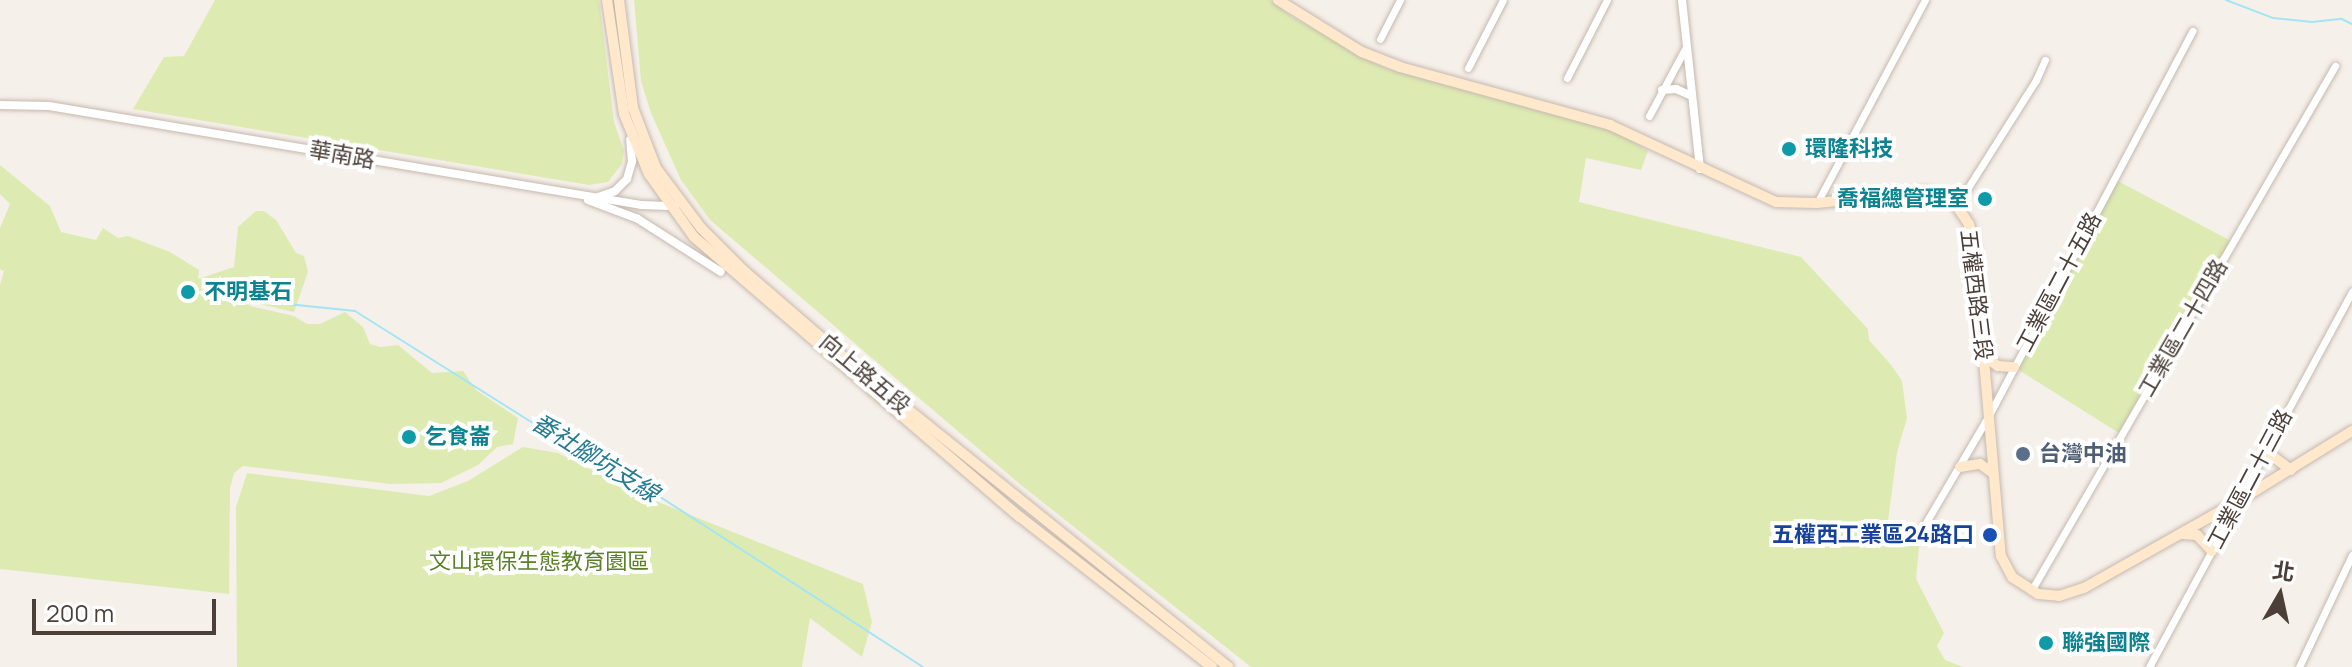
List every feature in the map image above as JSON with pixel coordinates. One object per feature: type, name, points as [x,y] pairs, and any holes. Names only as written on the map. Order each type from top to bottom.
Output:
[{"type":"main road","name":"向上路五段","points":[[607,0],[624,114],[649,174],[669,206],[705,247],[854,378],[1020,517],[1212,667]]},
{"type":"main road","name":"向上路五段","points":[[619,0],[633,108],[656,168],[683,206],[743,270],[859,370],[1229,667]]},
{"type":"main road","name":"五權西路三段","points":[[1278,0],[1362,52],[1400,67],[1610,125],[1769,200],[1817,203],[1925,192],[1957,205],[1969,224],[1974,243],[2003,562],[2012,577],[2031,591]]},
{"type":"main road","points":[[1985,357],[2004,368],[2014,367]]},
{"type":"main road","points":[[2031,591],[2052,596],[2069,594],[2180,535],[2352,431]]},
{"type":"main road","points":[[2267,445],[2271,455],[2291,470]]},
{"type":"main road","points":[[1960,467],[1974,463],[1993,473]]},
{"type":"main road","points":[[2180,535],[2197,535],[2212,551]]},
{"type":"street","points":[[1380,39],[1400,0]]},
{"type":"street","points":[[1468,68],[1503,0]]},
{"type":"street","points":[[1567,78],[1607,0]]},
{"type":"street","points":[[1682,0],[1700,169]]},
{"type":"street","points":[[1817,203],[1925,0]]},
{"type":"street","name":"工業區二十五路","points":[[1921,531],[1988,417],[2192,31]]},
{"type":"street","points":[[1649,116],[1686,47]]},
{"type":"street","points":[[1957,205],[2045,60]]},
{"type":"street","name":"工業區二十四路","points":[[2031,591],[2335,66]]},
{"type":"street","points":[[1662,90],[1676,89],[1692,96]]},
{"type":"street","name":"華南路","points":[[0,105],[20,103],[60,107],[597,198],[683,206]]},
{"type":"street","points":[[597,198],[615,191],[627,179],[632,161],[630,140]]},
{"type":"street","points":[[561,192],[638,219],[721,272]]},
{"type":"street","name":"工業區二十三路","points":[[2149,667],[2352,291]]},
{"type":"street","points":[[2299,667],[2352,555]]},
{"type":"green space","points":[[215,0],[599,0],[614,122],[624,151],[622,164],[608,182],[589,185],[133,109],[164,57],[184,56]]},
{"type":"green space","points":[[634,0],[1270,0],[1292,17],[1387,69],[1610,128],[1648,151],[1641,170],[1586,158],[1579,202],[1801,257],[1868,329],[1869,340],[1902,381],[1907,418],[1897,452],[1888,521],[1920,537],[1916,579],[1944,633],[1937,646],[1945,660],[1963,667],[1251,667],[1021,485],[710,220],[681,180],[651,113],[641,81]]},
{"type":"green space","points":[[0,165],[50,206],[61,232],[96,240],[103,228],[118,238],[128,236],[170,252],[199,270],[198,279],[234,267],[238,227],[256,211],[264,211],[276,220],[296,253],[304,256],[308,272],[294,312],[251,302],[250,306],[294,316],[307,324],[320,324],[345,312],[363,327],[370,344],[380,347],[398,345],[432,373],[463,371],[476,390],[518,418],[513,444],[497,447],[478,465],[441,483],[390,484],[243,466],[234,473],[230,488],[229,594],[0,569],[0,285],[4,271],[0,269],[0,228],[10,204],[0,194]]},
{"type":"green space","points":[[2114,179],[2233,242],[2122,435],[2014,367]]},
{"type":"green space","name":"文山環保生態教育園區","points":[[523,447],[558,453],[648,498],[863,584],[872,622],[862,657],[810,618],[802,667],[237,667],[236,507],[247,473],[429,496],[468,481]]},
{"type":"waterway","points":[[2226,0],[2273,18],[2312,22],[2342,19],[2352,24]]},
{"type":"waterway","name":"番社腳坑支線","points":[[248,300],[355,311],[541,428],[617,469],[923,667]]},
{"type":"place","name":"環隆科技","points":[[1789,149]]},
{"type":"place","name":"喬福總管理室","points":[[1985,199]]},
{"type":"place","name":"不明基石","points":[[188,292]]},
{"type":"place","name":"乞食崙","points":[[409,437]]},
{"type":"place","name":"台灣中油","points":[[2023,454]]},
{"type":"place","name":"五權西工業區24路口","points":[[1990,535]]},
{"type":"place","name":"聯強國際","points":[[2046,643]]}]
